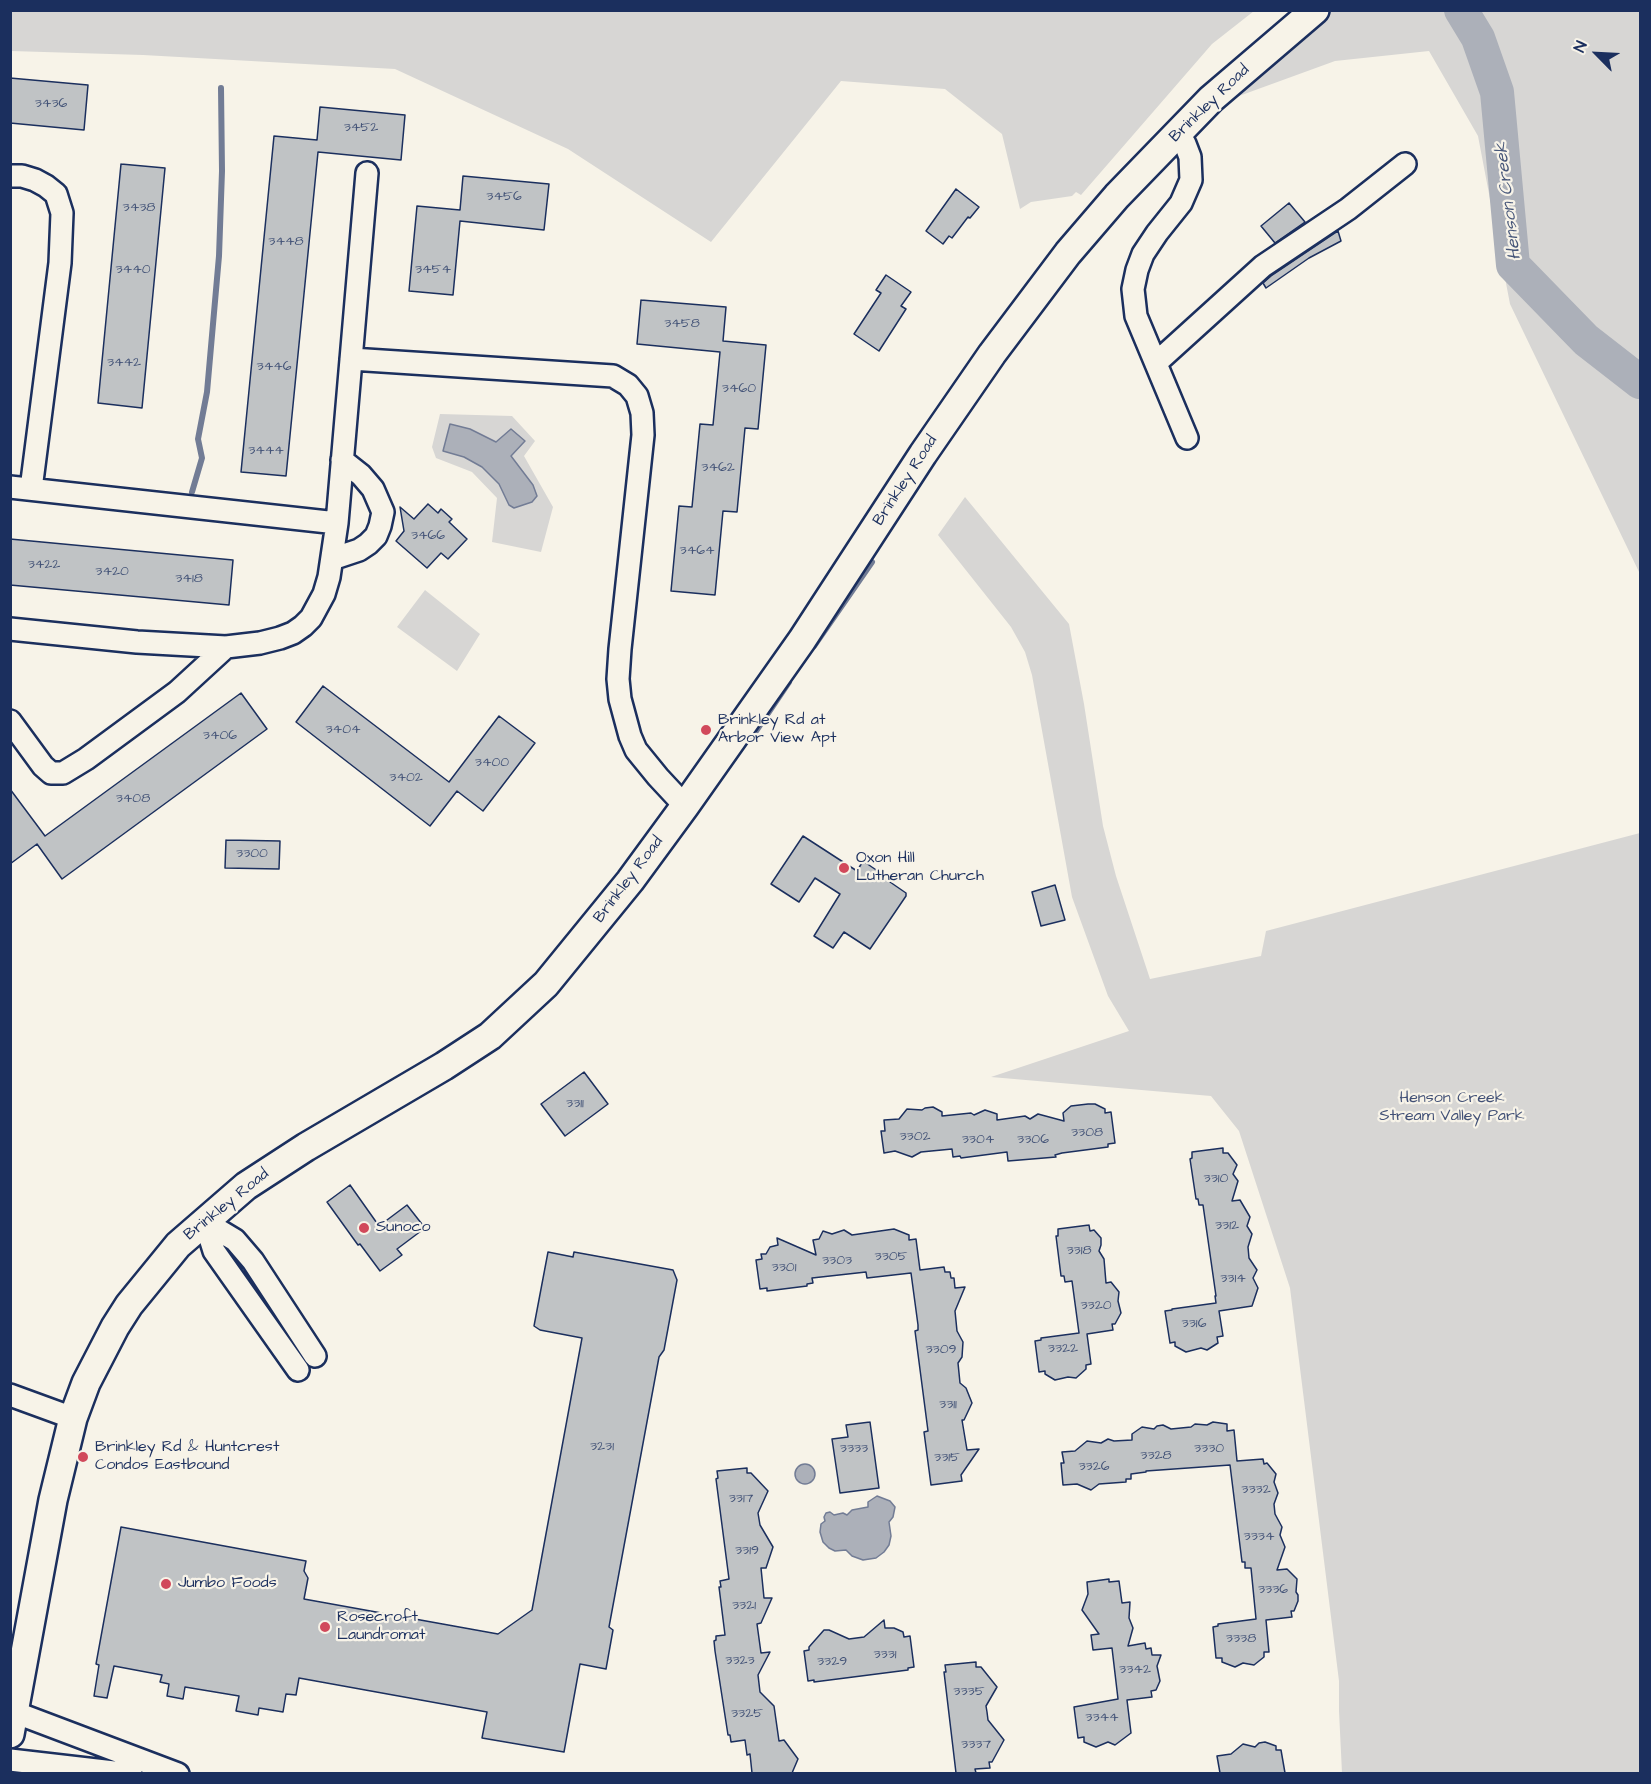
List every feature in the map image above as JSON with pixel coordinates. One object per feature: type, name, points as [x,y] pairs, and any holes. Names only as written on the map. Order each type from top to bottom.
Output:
[{"type":"main road","name":"Brinkley Road","points":[[12,1726],[51,1510],[73,1418],[86,1383],[129,1305],[178,1245],[246,1186],[490,1036],[546,984],[630,881],[685,806],[802,640],[923,454],[1002,341],[1068,253],[1117,196],[1211,99],[1315,10]]},
{"type":"street","points":[[1178,133],[1190,157],[1191,180],[1181,203],[1143,254],[1133,289],[1136,316],[1187,438]]},
{"type":"street","points":[[1156,363],[1263,266],[1348,209],[1405,164]]},
{"type":"street","points":[[10,629],[137,642],[226,647],[280,638],[303,626],[318,609],[332,559],[337,523],[366,173]]},
{"type":"street","points":[[10,176],[22,176],[46,186],[56,194],[62,213],[60,263],[21,488],[337,523]]},
{"type":"street","points":[[351,359],[613,376],[627,385],[637,396],[642,413],[643,435],[620,649],[618,678],[620,699],[636,750],[685,806]]},
{"type":"street","points":[[332,559],[359,550],[368,544],[376,536],[381,526],[383,512],[373,489],[342,460]]},
{"type":"street","points":[[10,721],[43,766],[51,772],[63,773],[86,759],[177,692],[226,647]]},
{"type":"street","points":[[205,1222],[235,1240],[253,1261],[315,1356]]},
{"type":"street","points":[[205,1222],[214,1251],[298,1370]]},
{"type":"street","points":[[10,1395],[73,1418]]},
{"type":"street","points":[[12,1726],[178,1773]]},
{"type":"street","points":[[10,1760],[131,1773]]},
{"type":"green space","points":[[11,10],[1254,11],[1212,44],[1081,195],[1076,192],[1072,196],[1031,202],[1020,209],[1002,134],[945,89],[841,81],[711,242],[568,149],[395,69],[143,55],[11,51]]},
{"type":"green space","points":[[1331,11],[1640,11],[1640,574],[1510,304],[1478,136],[1429,51],[1335,61],[1228,100],[1310,26]]},
{"type":"green space","points":[[440,414],[512,416],[535,441],[524,456],[553,507],[541,552],[492,542],[497,498],[472,472],[436,458],[432,447]]},
{"type":"green space","name":"Henson Creek Stream Valley Park","points":[[965,497],[1069,624],[1103,826],[1116,876],[1150,979],[1261,956],[1266,931],[1640,833],[1640,1773],[1342,1773],[1339,1681],[1290,1288],[1239,1131],[1211,1096],[991,1077],[1129,1031],[1108,996],[1072,897],[1032,675],[1025,652],[1011,627],[938,535]]},
{"type":"green space","points":[[425,590],[480,634],[457,671],[397,627]]},
{"type":"shaded area","points":[[450,424],[470,429],[496,442],[511,429],[525,441],[511,456],[533,485],[537,496],[532,502],[514,508],[509,505],[499,484],[482,467],[464,457],[443,451]]},
{"type":"shaded area","points":[[801,1464],[809,1464],[815,1470],[815,1478],[809,1484],[801,1484],[795,1478],[795,1470]]},
{"type":"shaded area","points":[[877,1496],[890,1501],[895,1507],[893,1517],[889,1522],[891,1536],[889,1545],[884,1552],[876,1558],[863,1560],[852,1556],[846,1550],[835,1551],[823,1542],[820,1532],[826,1513],[847,1515],[852,1510],[868,1507],[868,1502]]},
{"type":"building","points":[[10,78],[88,85],[84,130],[10,123]]},
{"type":"building","points":[[320,107],[405,115],[401,160],[318,152],[286,476],[241,472],[274,136],[317,140]]},
{"type":"building","points":[[121,164],[165,168],[142,408],[98,403]]},
{"type":"building","points":[[463,176],[549,184],[544,230],[460,221],[453,295],[409,291],[417,206],[460,210]]},
{"type":"building","points":[[956,189],[979,207],[952,238],[949,236],[943,244],[926,231]]},
{"type":"building","points":[[1289,203],[1305,222],[1275,243],[1261,226]]},
{"type":"building","points":[[1338,231],[1341,241],[1309,258],[1266,288],[1263,283],[1271,276]]},
{"type":"building","points":[[886,275],[911,292],[901,306],[906,309],[879,351],[854,334],[881,293],[876,290]]},
{"type":"building","points":[[641,300],[726,307],[723,341],[766,345],[758,429],[745,428],[737,512],[723,511],[715,595],[671,591],[679,506],[692,507],[700,424],[713,425],[720,352],[637,344]]},
{"type":"building","points":[[428,504],[438,513],[441,509],[452,519],[449,522],[467,539],[448,559],[441,553],[427,568],[396,541],[404,531],[400,507],[414,519]]},
{"type":"building","points":[[10,539],[233,560],[229,605],[10,585]]},
{"type":"building","points":[[323,686],[449,782],[499,716],[535,743],[483,811],[457,791],[430,826],[296,722]]},
{"type":"building","points":[[241,693],[267,729],[62,879],[37,844],[10,864],[10,789],[45,836]]},
{"type":"building","points":[[803,836],[857,871],[863,861],[906,893],[870,949],[844,932],[833,948],[814,936],[840,894],[815,878],[799,902],[771,884]]},
{"type":"building","points":[[226,840],[280,841],[279,869],[225,868]]},
{"type":"building","points":[[1055,885],[1065,920],[1041,926],[1032,892]]},
{"type":"building","points":[[584,1072],[608,1104],[565,1136],[541,1104]]},
{"type":"building","points":[[1095,1104],[1105,1109],[1105,1113],[1111,1112],[1115,1143],[1108,1144],[1108,1147],[1062,1153],[1055,1155],[1056,1157],[1008,1161],[1007,1152],[961,1158],[960,1156],[953,1157],[952,1149],[921,1152],[912,1157],[895,1151],[884,1153],[881,1131],[885,1131],[884,1120],[899,1119],[907,1109],[922,1110],[933,1107],[942,1112],[942,1116],[971,1113],[974,1115],[985,1110],[997,1114],[997,1120],[1025,1116],[1030,1119],[1038,1114],[1064,1121],[1063,1113],[1071,1106]]},
{"type":"building","points":[[1223,1148],[1223,1153],[1228,1153],[1237,1165],[1233,1174],[1238,1181],[1232,1201],[1240,1200],[1250,1217],[1247,1226],[1252,1234],[1248,1247],[1249,1258],[1257,1270],[1253,1278],[1258,1288],[1252,1306],[1219,1311],[1223,1336],[1217,1337],[1218,1343],[1207,1350],[1201,1348],[1186,1352],[1175,1346],[1175,1342],[1170,1343],[1165,1311],[1216,1303],[1203,1205],[1199,1205],[1196,1199],[1190,1159],[1192,1152]]},
{"type":"building","points":[[350,1185],[379,1226],[407,1205],[425,1228],[397,1249],[402,1255],[380,1271],[327,1202]]},
{"type":"building","points":[[1089,1225],[1090,1231],[1094,1230],[1101,1238],[1099,1251],[1104,1259],[1106,1283],[1111,1282],[1119,1292],[1118,1301],[1121,1313],[1115,1324],[1112,1324],[1113,1330],[1087,1334],[1091,1364],[1086,1365],[1086,1369],[1076,1378],[1055,1380],[1045,1374],[1045,1371],[1039,1372],[1035,1341],[1041,1338],[1079,1333],[1072,1281],[1065,1282],[1064,1276],[1061,1276],[1056,1236],[1058,1236],[1058,1229]]},
{"type":"building","points":[[894,1229],[909,1235],[909,1240],[916,1239],[920,1270],[944,1267],[945,1272],[950,1272],[951,1278],[954,1278],[955,1288],[965,1287],[955,1311],[957,1331],[963,1342],[962,1357],[958,1363],[960,1383],[966,1388],[972,1403],[962,1420],[967,1450],[979,1449],[961,1475],[962,1481],[931,1485],[924,1432],[928,1431],[915,1331],[918,1330],[918,1325],[911,1273],[867,1278],[866,1272],[812,1278],[813,1283],[807,1286],[767,1291],[767,1288],[760,1289],[756,1260],[762,1259],[761,1254],[766,1254],[770,1247],[778,1245],[777,1238],[816,1255],[813,1240],[819,1239],[823,1231],[832,1234],[844,1230],[852,1235]]},
{"type":"building","points":[[548,1252],[573,1257],[574,1252],[673,1270],[677,1280],[664,1350],[659,1357],[609,1627],[613,1630],[606,1669],[580,1664],[564,1752],[482,1738],[487,1712],[299,1678],[296,1695],[286,1694],[283,1712],[259,1708],[258,1715],[236,1711],[239,1696],[185,1687],[183,1699],[167,1696],[169,1684],[160,1682],[162,1675],[114,1666],[107,1698],[94,1696],[99,1665],[96,1664],[121,1527],[306,1561],[304,1571],[308,1578],[304,1599],[498,1634],[532,1610],[582,1338],[540,1330],[534,1326]]},
{"type":"building","points":[[870,1422],[879,1488],[840,1493],[832,1439],[848,1437],[846,1425]]},
{"type":"building","points":[[1213,1422],[1227,1424],[1227,1431],[1234,1430],[1237,1461],[1263,1459],[1264,1464],[1267,1463],[1276,1474],[1274,1482],[1278,1493],[1274,1504],[1275,1514],[1282,1527],[1280,1535],[1285,1547],[1277,1570],[1287,1569],[1297,1579],[1298,1601],[1294,1611],[1291,1611],[1292,1617],[1266,1620],[1269,1652],[1264,1652],[1264,1657],[1254,1665],[1243,1663],[1235,1667],[1222,1662],[1222,1658],[1216,1658],[1213,1627],[1218,1624],[1256,1619],[1251,1568],[1245,1568],[1245,1562],[1242,1562],[1230,1465],[1146,1471],[1131,1474],[1131,1479],[1126,1479],[1126,1482],[1099,1484],[1091,1490],[1077,1484],[1063,1485],[1062,1452],[1075,1451],[1087,1441],[1101,1443],[1108,1439],[1132,1440],[1132,1434],[1142,1427],[1154,1429],[1163,1425],[1171,1429],[1191,1427],[1195,1424],[1207,1425]]},
{"type":"building","points":[[747,1468],[747,1473],[751,1473],[768,1491],[758,1513],[760,1525],[773,1547],[766,1568],[761,1568],[764,1598],[772,1598],[761,1623],[757,1624],[761,1653],[770,1652],[758,1675],[760,1692],[774,1706],[779,1741],[784,1740],[798,1759],[792,1773],[752,1773],[750,1754],[747,1755],[745,1740],[731,1742],[715,1651],[716,1636],[725,1635],[720,1581],[729,1579],[716,1479],[718,1478],[717,1471]]},
{"type":"building","points":[[1109,1579],[1109,1582],[1119,1581],[1122,1603],[1130,1602],[1129,1618],[1133,1628],[1128,1646],[1145,1643],[1146,1649],[1151,1648],[1152,1655],[1161,1655],[1157,1666],[1160,1681],[1156,1690],[1151,1691],[1152,1697],[1127,1700],[1131,1733],[1115,1745],[1108,1742],[1096,1747],[1084,1742],[1084,1737],[1078,1738],[1074,1707],[1118,1699],[1112,1648],[1093,1650],[1091,1635],[1099,1634],[1082,1610],[1088,1594],[1087,1582]]},
{"type":"building","points":[[884,1620],[885,1628],[894,1628],[903,1632],[904,1637],[910,1636],[914,1667],[908,1670],[808,1681],[804,1651],[809,1650],[824,1630],[849,1639],[864,1637]]},
{"type":"building","points":[[976,1662],[976,1667],[981,1667],[997,1687],[986,1706],[988,1720],[1004,1740],[992,1762],[989,1762],[990,1768],[975,1769],[976,1773],[956,1773],[945,1665]]},
{"type":"building","points":[[1265,1742],[1276,1746],[1276,1750],[1281,1750],[1285,1773],[1220,1773],[1217,1756],[1231,1754],[1243,1744],[1255,1747]]},
{"type":"waterway","name":"Henson Creek","points":[[1461,10],[1478,38],[1497,92],[1513,265],[1586,340],[1640,382]]},
{"type":"waterway","points":[[192,492],[202,458],[198,439],[207,392],[219,256],[222,171],[221,88]]},
{"type":"waterway","points":[[814,646],[872,562]]},
{"type":"waterway","points":[[756,731],[789,682]]},
{"type":"place","name":"Brinkley Rd at Arbor View Apt","points":[[706,730]]},
{"type":"place","name":"Oxon Hill Lutheran Church","points":[[844,868]]},
{"type":"place","name":"Sunoco","points":[[364,1228]]},
{"type":"place","name":"Brinkley Rd & Huntcrest Condos Eastbound","points":[[83,1457]]},
{"type":"place","name":"Jumbo Foods","points":[[166,1584]]},
{"type":"place","name":"Rosecroft Laundromat","points":[[325,1627]]}]
